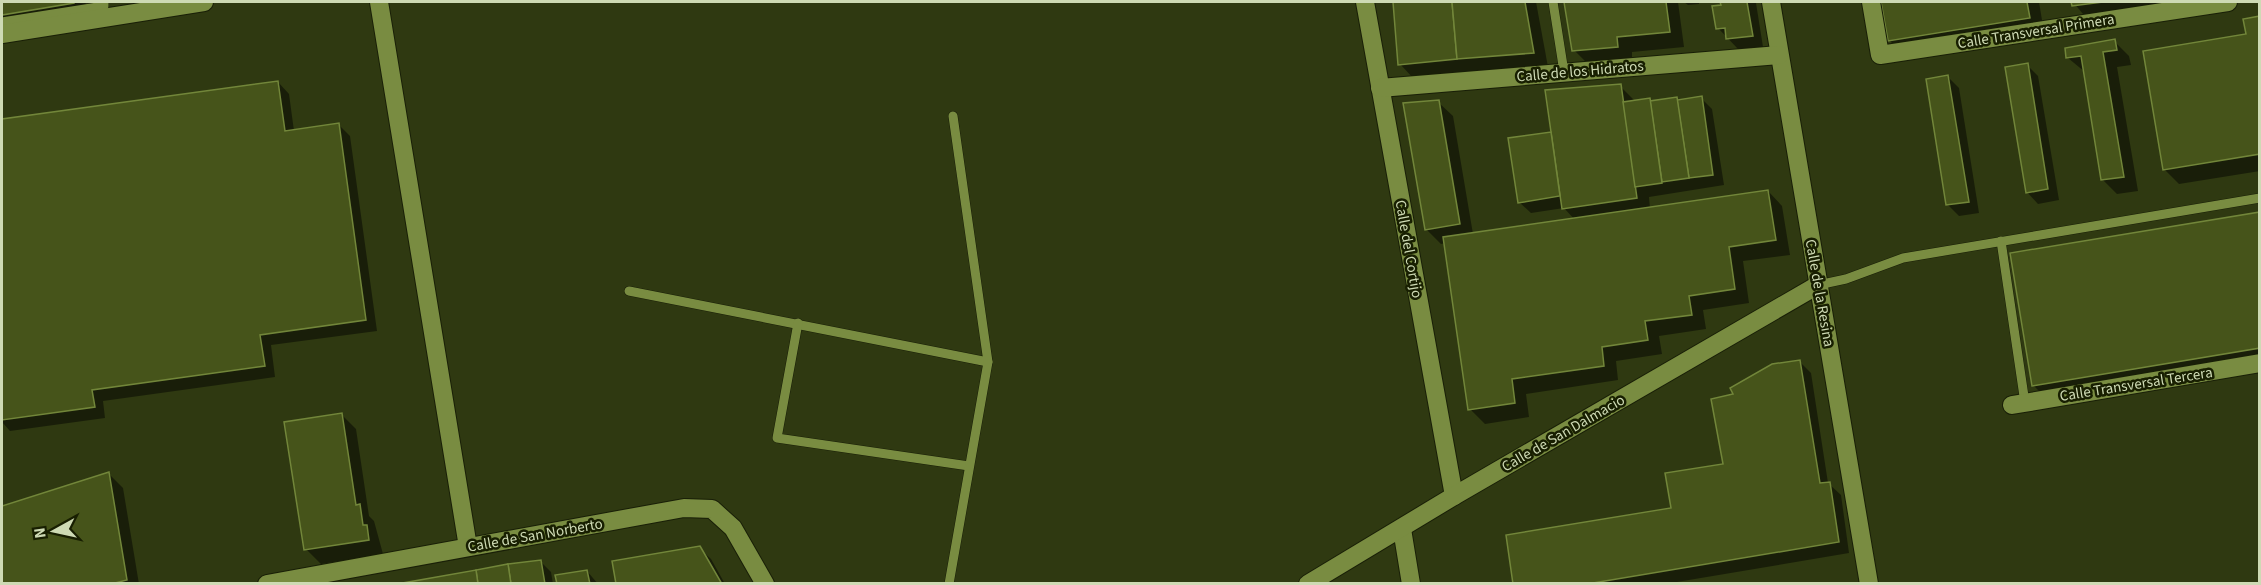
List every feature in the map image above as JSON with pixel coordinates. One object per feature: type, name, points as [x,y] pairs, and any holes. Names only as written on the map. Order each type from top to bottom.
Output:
[{"type":"street","points":[[2,34],[204,2]]},
{"type":"street","points":[[379,2],[468,548]]},
{"type":"street","name":"Calle del Cortijo","points":[[1365,2],[1454,496]]},
{"type":"street","name":"Calle de la Resina","points":[[1771,2],[1869,584]]},
{"type":"street","name":"Calle Transversal Primera","points":[[1871,2],[1880,55],[2228,2]]},
{"type":"street","name":"Calle de los Hidratos","points":[[1380,88],[1779,55]]},
{"type":"street","name":"Calle de San Dalmacio","points":[[1308,584],[1454,496],[1818,285]]},
{"type":"street","name":"Calle Transversal Tercera","points":[[2019,404],[2259,363]]},
{"type":"street","name":"Calle de San Norberto","points":[[267,584],[684,508],[712,509],[733,528],[765,584]]},
{"type":"street","points":[[1402,529],[1411,584]]},
{"type":"lane","points":[[2,22],[105,6],[104,2]]},
{"type":"lane","points":[[1553,2],[1564,72]]},
{"type":"lane","points":[[949,584],[988,362],[953,116]]},
{"type":"lane","points":[[1818,285],[1846,279],[1903,258],[2259,198]]},
{"type":"lane","points":[[2001,241],[2019,404]]},
{"type":"lane","points":[[628,291],[988,362]]},
{"type":"lane","points":[[798,323],[777,438],[969,466]]},
{"type":"building","points":[[2,2],[74,2],[74,3],[2,15]]},
{"type":"building","points":[[1393,2],[1452,2],[1457,59],[1398,65]]},
{"type":"building","points":[[1452,2],[1525,2],[1534,53],[1457,59]]},
{"type":"building","points":[[1564,2],[1666,2],[1670,32],[1617,37],[1618,47],[1572,51]]},
{"type":"building","points":[[1720,2],[1747,2],[1753,36],[1726,39],[1725,28],[1716,29],[1712,6],[1721,5]]},
{"type":"building","points":[[1881,2],[2027,2],[2030,18],[1888,41]]},
{"type":"building","points":[[2071,2],[2103,2],[2072,6]]},
{"type":"building","points":[[2260,16],[2260,154],[2163,170],[2143,51],[2246,34],[2243,19]]},
{"type":"building","points":[[2115,39],[2117,50],[2103,52],[2124,177],[2101,180],[2081,56],[2066,58],[2065,48]]},
{"type":"building","points":[[2028,63],[2048,189],[2026,193],[2005,67]]},
{"type":"building","points":[[1948,75],[1969,202],[1946,205],[1926,79]]},
{"type":"building","points":[[278,81],[285,131],[339,123],[366,320],[260,335],[265,366],[92,390],[95,407],[2,420],[2,119]]},
{"type":"building","points":[[1621,84],[1637,198],[1562,209],[1545,90]]},
{"type":"building","points":[[1702,96],[1713,175],[1689,178],[1677,100]]},
{"type":"building","points":[[1677,97],[1689,178],[1662,182],[1650,101]]},
{"type":"building","points":[[1650,98],[1662,183],[1635,187],[1623,102]]},
{"type":"building","points":[[1439,100],[1460,224],[1425,230],[1403,103]]},
{"type":"building","points":[[1551,132],[1560,196],[1518,203],[1508,138]]},
{"type":"building","points":[[1768,190],[1776,240],[1729,247],[1735,289],[1689,296],[1692,315],[1645,321],[1648,340],[1602,347],[1604,366],[1512,379],[1515,403],[1468,410],[1443,237]]},
{"type":"building","points":[[2260,212],[2260,348],[2032,386],[2010,253]]},
{"type":"building","points":[[1800,360],[1820,483],[1830,482],[1839,542],[1587,584],[1513,584],[1506,535],[1671,508],[1665,473],[1723,464],[1711,399],[1733,394],[1730,388],[1772,364]]},
{"type":"building","points":[[342,413],[356,505],[360,504],[363,525],[367,525],[369,540],[304,550],[284,422]]},
{"type":"building","points":[[109,472],[127,580],[111,584],[2,584],[2,506]]},
{"type":"building","points":[[700,546],[722,584],[616,584],[612,561]]},
{"type":"building","points":[[541,560],[545,584],[511,584],[508,564]]},
{"type":"building","points":[[508,564],[511,584],[478,584],[476,570]]},
{"type":"building","points":[[476,570],[478,584],[403,584],[403,583]]},
{"type":"building","points":[[587,570],[590,584],[557,584],[555,575]]}]
